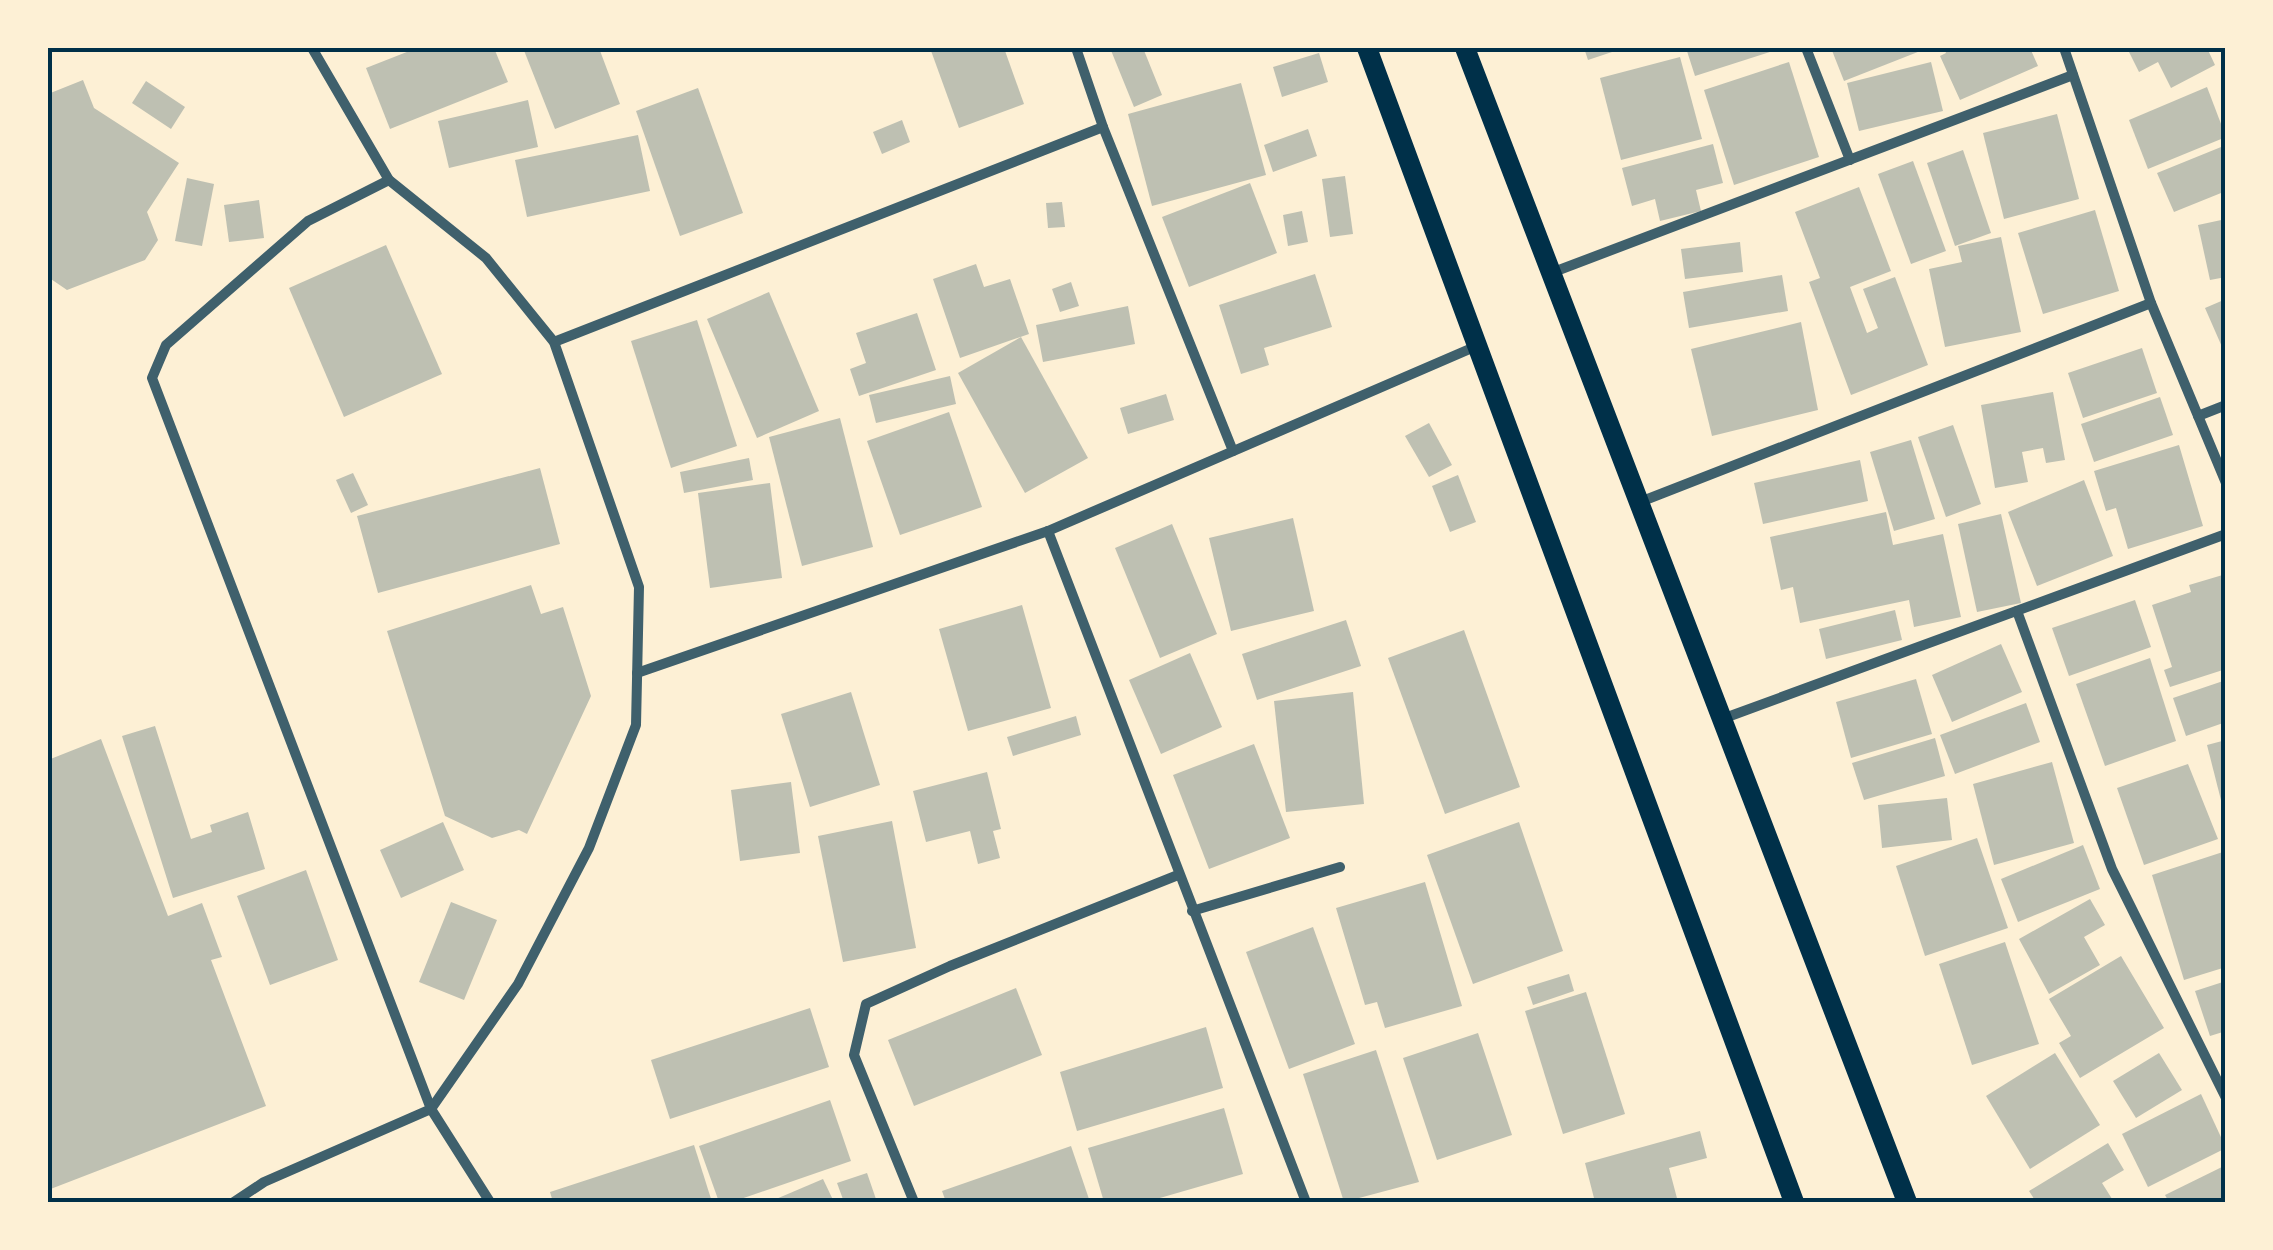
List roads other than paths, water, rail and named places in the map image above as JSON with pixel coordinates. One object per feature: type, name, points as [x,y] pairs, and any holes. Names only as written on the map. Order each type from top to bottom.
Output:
[{"type":"main road","points":[[1367,48],[1480,344],[1794,1202]]},
{"type":"main road","points":[[1465,48],[1908,1202]]},
{"type":"street","points":[[234,1202],[264,1182],[431,1109],[518,984],[589,848],[636,726],[639,586],[554,342],[486,258],[388,180],[312,48]]},
{"type":"street","points":[[1076,48],[1103,127],[1234,451]]},
{"type":"street","points":[[1806,48],[1850,160]]},
{"type":"street","points":[[2064,48],[2152,303],[2226,483]]},
{"type":"street","points":[[1552,273],[2074,75]]},
{"type":"street","points":[[554,342],[1103,127]]},
{"type":"street","points":[[388,180],[308,221],[166,345],[152,378],[431,1109],[490,1202]]},
{"type":"street","points":[[1639,503],[2152,303]]},
{"type":"street","points":[[637,673],[1048,532],[1480,344]]},
{"type":"street","points":[[2198,416],[2226,405]]},
{"type":"street","points":[[1048,532],[1306,1202]]},
{"type":"street","points":[[1722,719],[2226,534]]},
{"type":"street","points":[[2017,610],[2112,869],[2226,1098]]},
{"type":"street","points":[[1192,911],[1340,867]]},
{"type":"street","points":[[914,1202],[854,1054],[866,1004],[950,966],[1178,875]]}]
